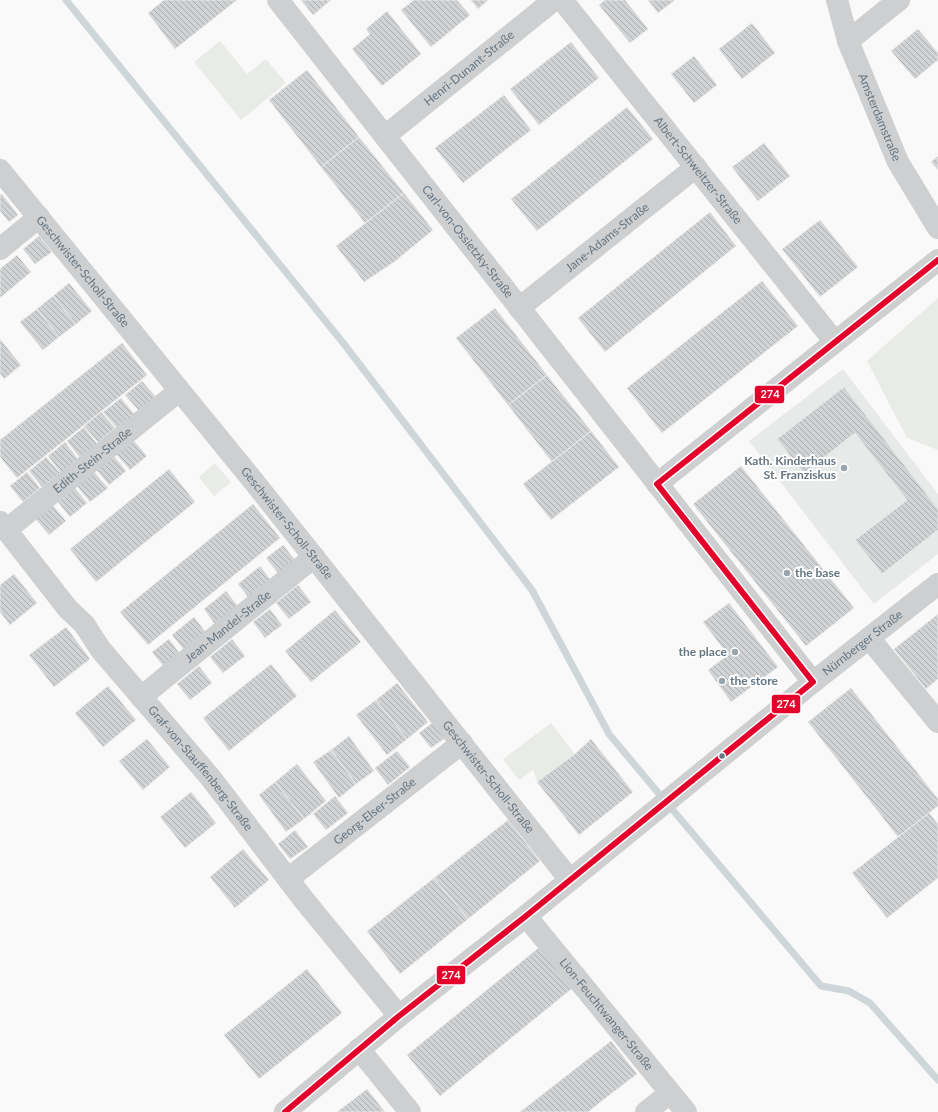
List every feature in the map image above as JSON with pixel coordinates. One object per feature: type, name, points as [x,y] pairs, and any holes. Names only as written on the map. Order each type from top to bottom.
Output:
[{"type":"street","name":"Carl-von-Ossietzky-Straße","points":[[278,0],[813,682]]},
{"type":"street","name":"Henri-Dunant-Straße","points":[[385,136],[554,0]]},
{"type":"street","name":"Albert-Schweitzer-Straße","points":[[562,0],[835,342]]},
{"type":"street","name":"Amsterdamstraße","points":[[837,0],[848,41],[898,162],[938,228]]},
{"type":"street","points":[[848,41],[900,0]]},
{"type":"street","name":"Jane-Adams-Straße","points":[[519,308],[696,167]]},
{"type":"street","name":"Geschwister-Scholl-Straße","points":[[0,170],[314,557],[570,880]]},
{"type":"street","points":[[0,249],[39,217]]},
{"type":"street","points":[[657,484],[938,260]]},
{"type":"street","name":"Edith-Stein-Straße","points":[[3,526],[179,391]]},
{"type":"street","name":"Graf-von-Stauffenberg-Straße","points":[[3,526],[141,696],[210,777],[288,879],[399,1016]]},
{"type":"street","name":"Jean-Mandel-Straße","points":[[141,696],[314,557]]},
{"type":"street","name":"Nürnberger Straße","points":[[285,1112],[399,1016],[526,916],[813,682],[938,584]]},
{"type":"street","points":[[869,638],[938,722]]},
{"type":"street","name":"Georg-Elser-Straße","points":[[288,879],[462,743]]},
{"type":"street","name":"Lion-Feuchtwanger-Straße","points":[[526,916],[686,1112]]},
{"type":"street","points":[[359,1049],[410,1112]]},
{"type":"street","points":[[646,1112],[670,1093]]},
{"type":"shaded area","points":[[220,41],[247,74],[266,59],[286,83],[241,120],[194,62]]},
{"type":"shaded area","points":[[938,298],[938,450],[907,438],[867,361]]},
{"type":"shaded area","name":"Kath. Kinderhaus St. Franziskus","points":[[843,369],[938,494],[938,554],[874,604],[749,441]]},
{"type":"shaded area","points":[[215,463],[231,482],[214,496],[199,477]]},
{"type":"shaded area","points":[[551,723],[575,754],[537,782],[533,770],[519,780],[503,759]]},
{"type":"building","points":[[164,0],[237,0],[175,49],[148,13]]},
{"type":"building","points":[[301,0],[331,0],[313,15]]},
{"type":"building","points":[[414,0],[457,0],[470,15],[431,47],[401,10]]},
{"type":"building","points":[[471,0],[488,0],[478,9]]},
{"type":"building","points":[[605,0],[625,0],[648,29],[630,43],[599,5]]},
{"type":"building","points":[[648,0],[675,0],[658,13]]},
{"type":"building","points":[[387,11],[421,54],[382,86],[352,49],[370,34],[366,29]]},
{"type":"building","points":[[752,23],[775,53],[742,79],[719,49]]},
{"type":"building","points":[[918,29],[938,53],[938,60],[915,79],[891,51]]},
{"type":"building","points":[[571,42],[599,78],[539,125],[510,89]]},
{"type":"building","points":[[694,56],[717,85],[694,103],[671,74]]},
{"type":"building","points":[[307,70],[359,137],[321,167],[269,100]]},
{"type":"building","points":[[504,95],[531,130],[463,183],[435,148]]},
{"type":"building","points":[[627,107],[653,139],[537,231],[511,199]]},
{"type":"building","points":[[359,137],[404,193],[365,223],[321,167]]},
{"type":"building","points":[[764,143],[790,176],[758,201],[732,167]]},
{"type":"building","points":[[938,156],[938,170],[931,162]]},
{"type":"building","points":[[404,193],[433,230],[394,262],[364,282],[336,246]]},
{"type":"building","points":[[2,194],[18,215],[9,222],[0,211],[0,195]]},
{"type":"building","points":[[710,212],[736,246],[605,352],[578,318]]},
{"type":"building","points":[[820,220],[858,267],[820,297],[782,249]]},
{"type":"building","points":[[39,236],[52,252],[35,264],[23,249]]},
{"type":"building","points":[[17,255],[31,272],[0,298],[0,269]]},
{"type":"building","points":[[762,281],[798,326],[662,433],[627,388]]},
{"type":"building","points":[[69,283],[92,311],[76,324],[53,296]]},
{"type":"building","points":[[53,296],[76,324],[59,337],[37,309]]},
{"type":"building","points":[[495,308],[547,375],[508,405],[456,338]]},
{"type":"building","points":[[37,309],[59,337],[43,350],[20,322]]},
{"type":"building","points":[[0,339],[21,365],[4,379],[0,374]]},
{"type":"building","points":[[122,343],[147,375],[17,478],[0,457],[0,440]]},
{"type":"building","points":[[547,375],[591,431],[552,462],[508,405]]},
{"type":"building","points":[[142,381],[156,397],[139,411],[125,395]]},
{"type":"building","points":[[844,387],[938,509],[938,530],[882,574],[855,540],[907,500],[855,433],[804,473],[777,439]]},
{"type":"building","points":[[121,398],[134,414],[117,428],[103,412]]},
{"type":"building","points":[[101,412],[115,428],[98,442],[84,426]]},
{"type":"building","points":[[84,427],[97,444],[80,458],[67,441]]},
{"type":"building","points":[[591,431],[619,467],[551,520],[523,484]]},
{"type":"building","points":[[133,440],[147,456],[130,470],[116,454]]},
{"type":"building","points":[[65,442],[78,459],[61,473],[48,456]]},
{"type":"building","points":[[113,455],[126,471],[109,485],[96,469]]},
{"type":"building","points":[[46,457],[60,473],[42,487],[29,471]]},
{"type":"building","name":"the base","points":[[741,466],[854,608],[806,646],[693,504]]},
{"type":"building","points":[[169,469],[195,502],[96,582],[70,549]]},
{"type":"building","points":[[27,472],[40,488],[23,502],[10,486]]},
{"type":"building","points":[[94,472],[108,488],[90,502],[77,486]]},
{"type":"building","points":[[74,487],[87,503],[70,517],[57,501]]},
{"type":"building","points":[[52,504],[66,521],[49,535],[35,518]]},
{"type":"building","points":[[253,504],[280,538],[148,645],[120,612]]},
{"type":"building","points":[[283,545],[296,561],[278,573],[266,558]]},
{"type":"building","points":[[260,566],[273,583],[251,601],[238,584]]},
{"type":"building","points":[[14,574],[37,603],[10,625],[0,612],[0,585]]},
{"type":"building","points":[[298,585],[311,602],[289,619],[276,603]]},
{"type":"building","points":[[226,591],[239,608],[216,626],[204,609]]},
{"type":"building","points":[[729,603],[778,667],[731,702],[708,670],[728,655],[703,622]]},
{"type":"building","points":[[270,609],[282,625],[265,638],[253,622]]},
{"type":"building","points":[[335,610],[361,642],[311,682],[285,651]]},
{"type":"building","points":[[938,614],[938,679],[926,689],[894,649]]},
{"type":"building","points":[[194,617],[207,634],[185,651],[172,635]]},
{"type":"building","points":[[66,627],[90,659],[54,687],[29,655]]},
{"type":"building","points":[[169,639],[181,655],[164,667],[152,652]]},
{"type":"building","points":[[232,639],[245,656],[223,673],[210,657]]},
{"type":"building","points":[[271,664],[297,696],[229,751],[203,718]]},
{"type":"building","points":[[199,666],[212,683],[190,700],[177,684]]},
{"type":"building","points":[[397,683],[428,722],[407,739],[376,700]]},
{"type":"building","points":[[108,686],[136,720],[103,747],[75,713]]},
{"type":"building","points":[[851,688],[938,799],[938,806],[898,837],[808,722]]},
{"type":"building","points":[[376,700],[407,739],[387,755],[356,715]]},
{"type":"building","points":[[436,720],[448,736],[431,748],[419,733]]},
{"type":"building","points":[[349,736],[374,771],[356,784],[331,750]]},
{"type":"building","points":[[147,739],[170,767],[143,790],[119,761]]},
{"type":"building","points":[[591,739],[633,792],[579,835],[537,782],[575,754]]},
{"type":"building","points":[[331,750],[356,784],[339,798],[313,762]]},
{"type":"building","points":[[397,751],[410,767],[388,785],[375,768]]},
{"type":"building","points":[[297,764],[326,801],[304,819],[275,782]]},
{"type":"building","points":[[275,782],[304,819],[286,832],[259,795]]},
{"type":"building","points":[[191,792],[216,823],[185,848],[160,817]]},
{"type":"building","points":[[335,796],[348,813],[326,830],[313,814]]},
{"type":"building","points":[[929,813],[938,824],[938,878],[887,918],[852,873]]},
{"type":"building","points":[[508,820],[540,861],[468,919],[434,878]]},
{"type":"building","points":[[295,830],[308,847],[290,859],[278,844]]},
{"type":"building","points":[[243,849],[269,880],[235,908],[210,877]]},
{"type":"building","points":[[434,878],[468,919],[400,974],[367,931]]},
{"type":"building","points":[[542,945],[575,986],[440,1096],[407,1055]]},
{"type":"building","points":[[307,969],[342,1013],[259,1079],[224,1035]]},
{"type":"building","points":[[611,1041],[637,1074],[588,1112],[520,1112]]},
{"type":"building","points":[[367,1089],[385,1112],[337,1112]]},
{"type":"waterway","points":[[66,0],[344,344],[532,590],[609,734],[660,795]]},
{"type":"waterway","points":[[672,809],[821,986],[849,991],[870,1003],[938,1080]]},
{"type":"transit line","name":"274","points":[[285,1112],[399,1016],[526,916],[813,682],[657,484],[938,260]]},
{"type":"place","name":"Kath. Kinderhaus St. Franziskus","points":[[844,468]]},
{"type":"place","name":"the base","points":[[787,573]]},
{"type":"place","name":"the place","points":[[735,652]]},
{"type":"place","name":"the store","points":[[722,681]]}]
